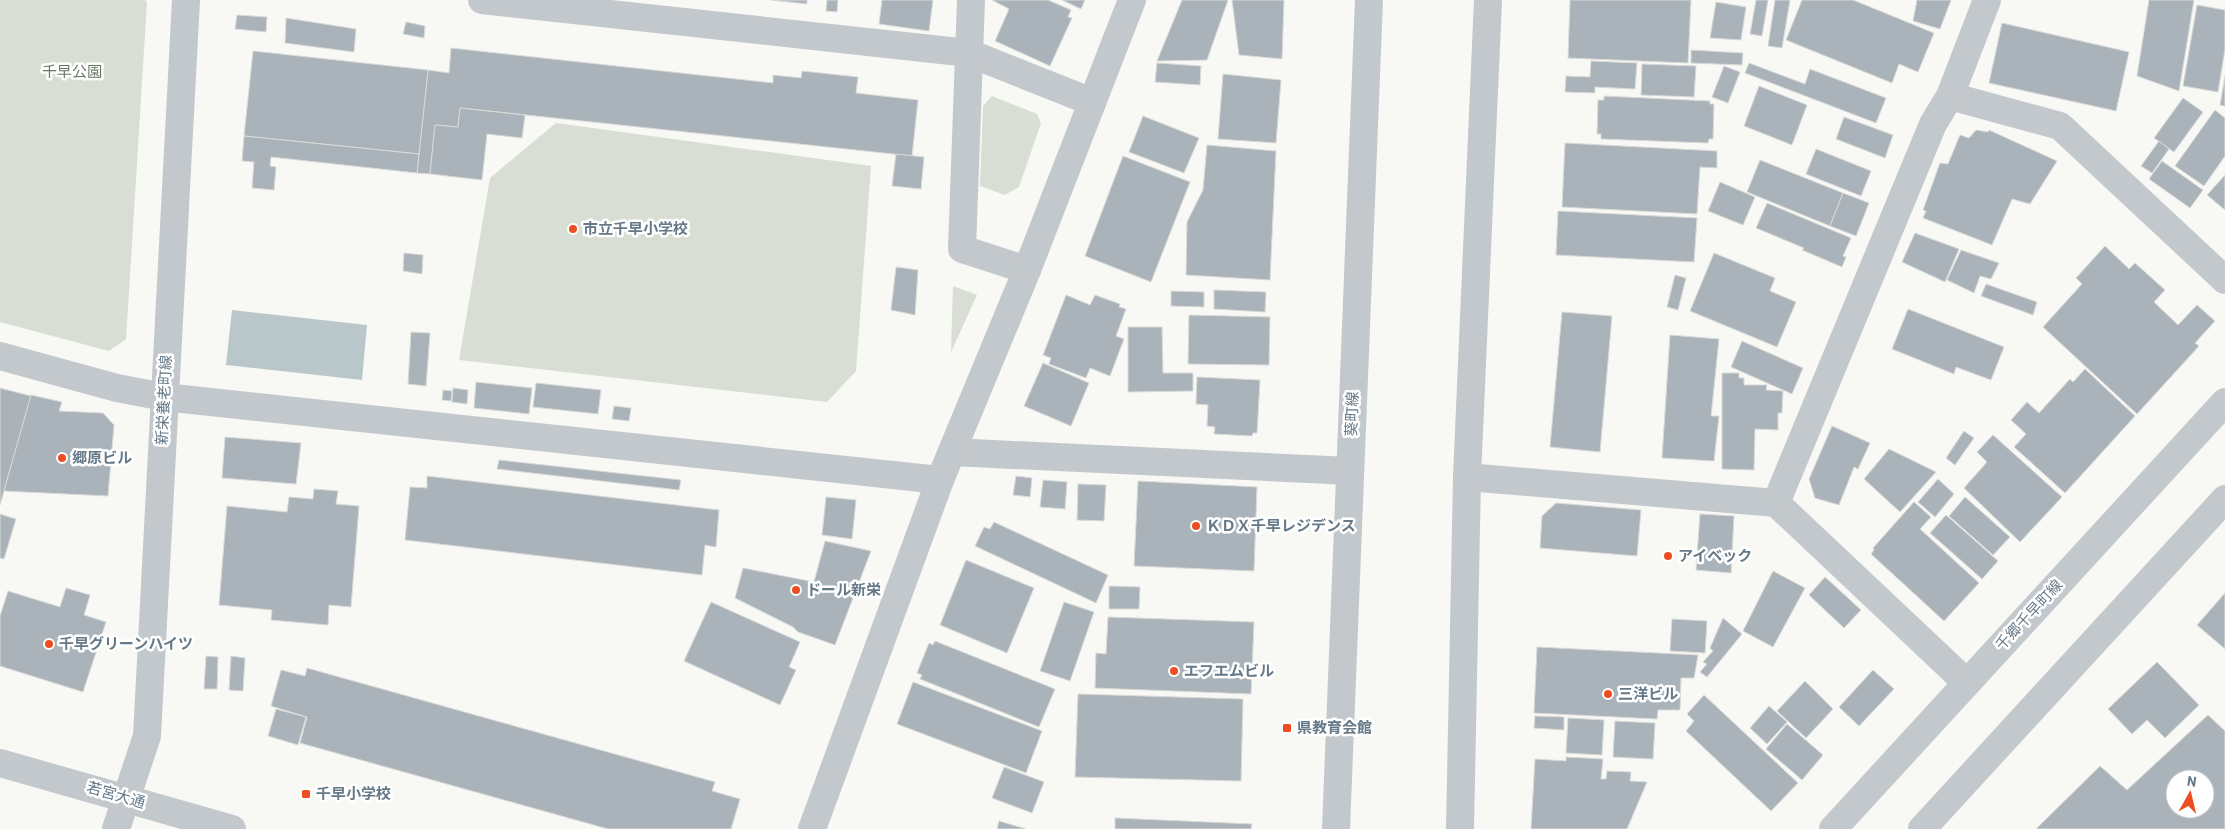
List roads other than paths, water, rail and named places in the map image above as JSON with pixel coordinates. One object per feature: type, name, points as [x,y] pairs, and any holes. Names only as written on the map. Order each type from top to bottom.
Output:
[{"type":"street","name":"新栄養老町線","points":[[116,829],[147,736],[186,0]]},
{"type":"street","points":[[482,0],[969,53],[1092,102]]},
{"type":"street","points":[[971,0],[962,249],[1027,270]]},
{"type":"street","points":[[812,829],[940,480],[1027,270],[1132,0]]},
{"type":"street","name":"葵町線","points":[[1336,829],[1369,0]]},
{"type":"street","points":[[1460,829],[1467,477],[1488,0]]},
{"type":"street","points":[[1776,502],[1933,124],[1950,96],[1988,0]]},
{"type":"street","points":[[1950,96],[2060,126],[2225,280]]},
{"type":"street","points":[[0,356],[117,388],[164,397],[940,480]]},
{"type":"street","name":"千郷千早町線","points":[[1833,829],[2225,402]]},
{"type":"street","points":[[952,452],[1350,471]]},
{"type":"street","points":[[1467,477],[1776,502],[1967,683]]},
{"type":"street","points":[[1922,829],[2225,499]]},
{"type":"street","name":"若宮大通","points":[[0,763],[126,797],[232,829]]},
{"type":"place","name":"市立千早小学校","points":[[573,229]]},
{"type":"place","name":"郷原ビル","points":[[62,458]]},
{"type":"place","name":"ＫＤＸ千早レジデンス","points":[[1196,526]]},
{"type":"place","name":"アイベック","points":[[1668,556]]},
{"type":"place","name":"ドール新栄","points":[[796,590]]},
{"type":"place","name":"千早グリーンハイツ","points":[[49,644]]},
{"type":"place","name":"エフエムビル","points":[[1174,671]]},
{"type":"place","name":"三洋ビル","points":[[1608,694]]},
{"type":"place","name":"県教育会館","points":[[1287,728]]},
{"type":"place","name":"千早小学校","points":[[306,794]]},
{"type":"park label","name":"千早公園","points":[[72,72]]}]
